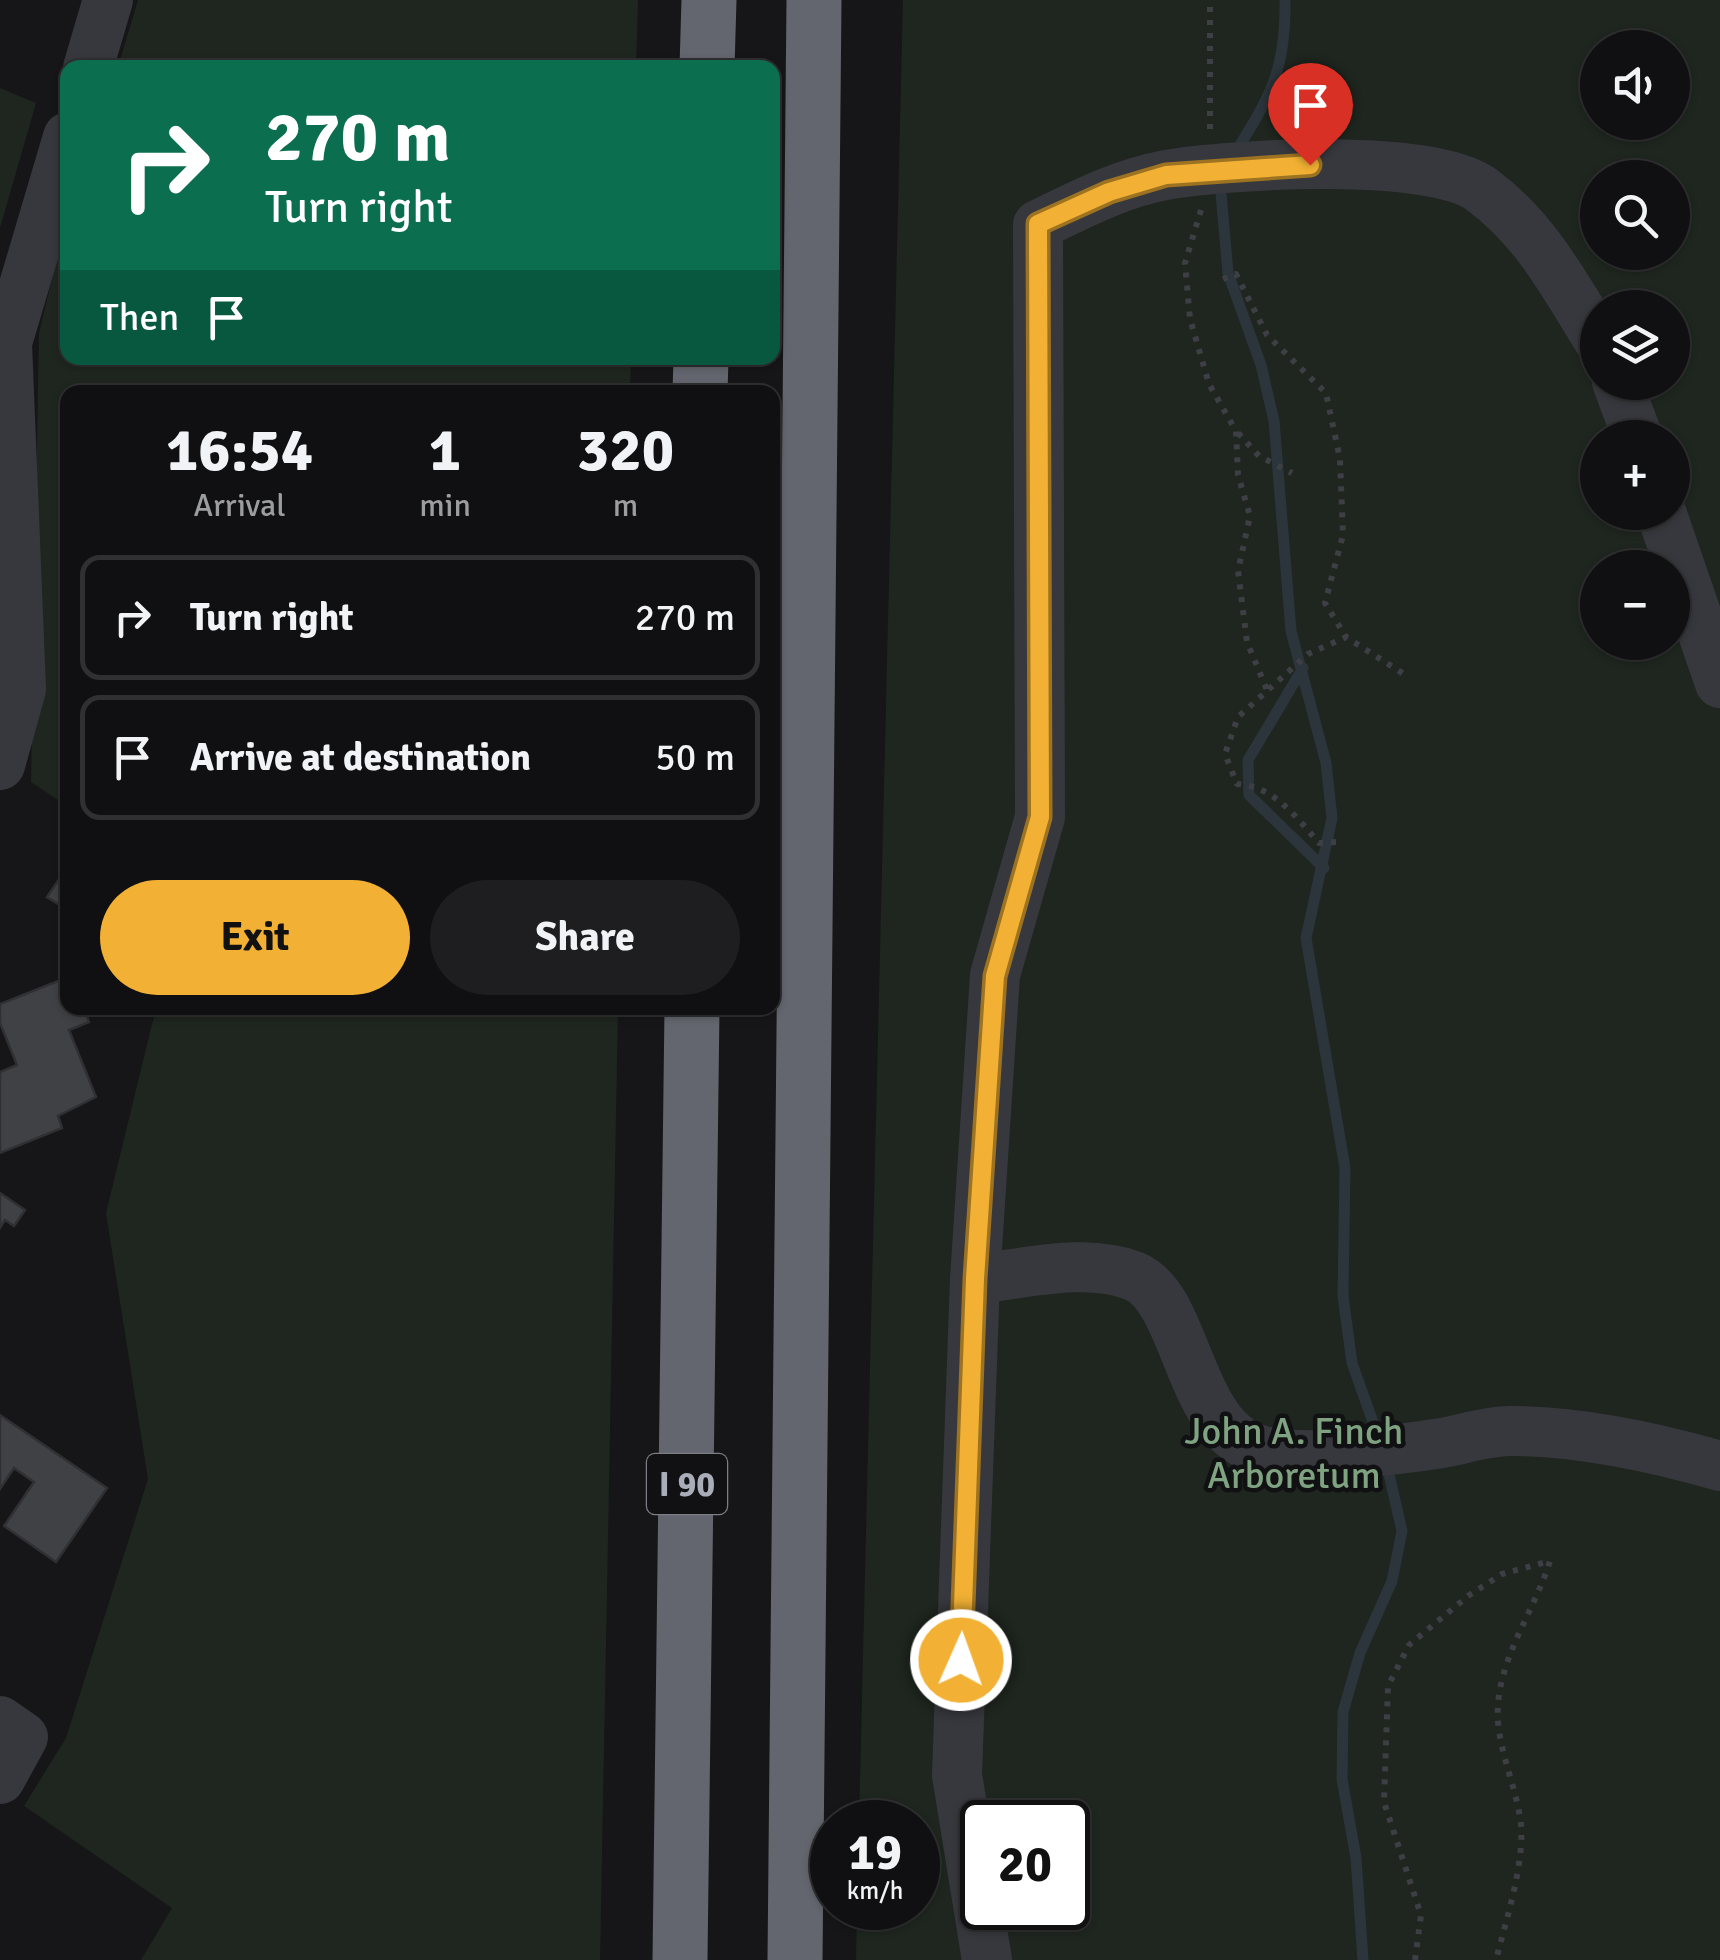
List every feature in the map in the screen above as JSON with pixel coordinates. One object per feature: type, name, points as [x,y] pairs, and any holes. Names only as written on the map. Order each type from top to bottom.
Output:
[{"type":"highway","points":[[708,60],[709,0]]},
{"type":"highway","points":[[795,1960],[808,235],[814,0]]},
{"type":"highway","name":"I 90","points":[[680,1960],[692,1015]]},
{"type":"street","points":[[90,60],[108,0]]},
{"type":"street","points":[[0,765],[21,689],[7,343],[60,163]]},
{"type":"street","points":[[987,1960],[957,1774],[975,1279],[995,976],[1040,817],[1038,224],[1109,192],[1166,175],[1310,165],[1421,168],[1479,188],[1542,247],[1580,309]]},
{"type":"street","points":[[1666,530],[1720,683]]},
{"type":"street","points":[[975,1279],[1082,1267],[1136,1277],[1157,1296],[1216,1420],[1258,1450],[1308,1456],[1438,1444],[1508,1431],[1596,1440],[1720,1466]]},
{"type":"path","points":[[1210,0],[1209,172],[1185,262],[1190,319],[1209,384],[1236,432],[1276,467],[1292,473]]},
{"type":"path","points":[[1223,280],[1236,274],[1268,335],[1326,393],[1340,459],[1342,535],[1324,603],[1346,637],[1407,676]]},
{"type":"path","points":[[1236,432],[1238,474],[1250,516],[1238,571],[1247,642],[1267,690]]},
{"type":"path","points":[[1336,842],[1319,843],[1286,806],[1256,785],[1237,784],[1226,754],[1238,717],[1308,654],[1346,637]]},
{"type":"path","points":[[1415,1960],[1421,1915],[1384,1802],[1388,1686],[1409,1644],[1468,1596],[1502,1574],[1550,1561],[1538,1597],[1512,1645],[1497,1706],[1521,1820],[1514,1882],[1496,1960]]},
{"type":"green space","points":[[138,0],[638,0],[636,60],[120,60]]},
{"type":"green space","name":"John A. Finch Arboretum","points":[[903,0],[1720,0],[1720,1960],[856,1960],[857,1930],[940,1930],[940,1800],[860,1800]]},
{"type":"green space","points":[[0,88],[36,103],[0,228]]},
{"type":"green space","points":[[60,246],[60,365],[631,365],[630,385],[60,385],[60,801],[31,782],[39,333]]},
{"type":"green space","points":[[154,1015],[618,1015],[600,1960],[141,1960],[172,1908],[24,1806],[66,1738],[148,1479],[106,1213]]},
{"type":"building","points":[[60,878],[60,905],[47,897]]},
{"type":"building","points":[[60,980],[60,1015],[86,1015],[89,1022],[69,1030],[96,1097],[58,1116],[62,1128],[0,1153],[0,1072],[17,1065],[0,1023],[0,1004]]},
{"type":"building","points":[[0,1193],[25,1210],[14,1226],[5,1220],[0,1228]]},
{"type":"building","points":[[0,1415],[107,1488],[56,1562],[4,1526],[34,1482],[14,1468],[0,1489]]},
{"type":"waterway","points":[[1235,153],[1274,81],[1283,45],[1285,0]]},
{"type":"waterway","points":[[1221,193],[1228,273],[1261,365],[1274,421],[1291,631],[1326,763],[1332,818],[1306,938],[1345,1168],[1343,1296],[1352,1363],[1379,1439]]},
{"type":"waterway","points":[[1303,668],[1248,760],[1249,795],[1324,868]]},
{"type":"waterway","points":[[1363,1960],[1356,1858],[1342,1779],[1343,1712],[1360,1653],[1392,1581],[1402,1531],[1386,1461]]},
{"type":"route","points":[[961,1660],[975,1279],[995,976],[1040,817],[1038,224],[1109,192],[1166,175],[1310,165]]}]
